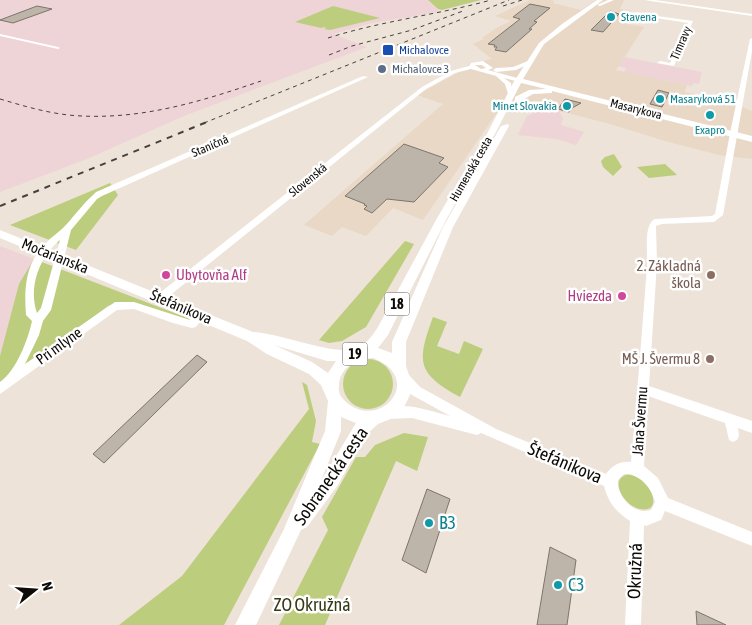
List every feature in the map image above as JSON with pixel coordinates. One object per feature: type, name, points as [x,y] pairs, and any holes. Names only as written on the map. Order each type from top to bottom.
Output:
[{"type":"main road","name":"Humenská cesta","points":[[533,70],[542,43],[564,25],[599,2],[606,0]]},
{"type":"main road","name":"Humenská cesta","points":[[356,354],[372,346],[383,331],[441,220],[523,79],[533,70],[544,51],[563,31],[599,2]]},
{"type":"main road","points":[[533,70],[547,81],[574,92]]},
{"type":"main road","name":"Masarykova","points":[[523,79],[733,132],[752,139]]},
{"type":"main road","points":[[514,97],[539,91],[574,92]]},
{"type":"main road","name":"Humenská cesta","points":[[402,373],[399,342],[448,227],[498,139],[514,97]]},
{"type":"main road","name":"Masarykova","points":[[733,132],[752,134]]},
{"type":"main road","name":"Močarianska","points":[[0,234],[109,278]]},
{"type":"main road","name":"Štefánikova","points":[[109,278],[252,337]]},
{"type":"main road","name":"19","points":[[252,337],[278,340],[327,355],[373,352],[385,356],[402,373],[402,398],[381,416],[352,415],[339,407],[325,378],[317,371],[273,351],[252,337]]},
{"type":"main road","name":"19","points":[[333,394],[335,371],[342,362],[356,354]]},
{"type":"main road","name":"Sobranecká cesta","points":[[245,625],[290,535],[332,431],[333,394]]},
{"type":"main road","name":"Sobranecká cesta","points":[[290,535],[331,480],[358,432],[366,423],[381,416]]},
{"type":"street","points":[[599,2],[612,0]]},
{"type":"street","points":[[646,0],[682,2],[752,15]]},
{"type":"street","points":[[647,16],[653,1]]},
{"type":"street","name":"Timravy","points":[[630,13],[692,22],[672,65],[660,63]]},
{"type":"street","points":[[0,35],[58,48]]},
{"type":"street","points":[[733,132],[752,40]]},
{"type":"street","points":[[471,67],[472,64],[486,64],[508,83],[514,97]]},
{"type":"street","points":[[471,67],[484,71],[533,70]]},
{"type":"street","name":"Slovenská","points":[[160,298],[417,93],[433,82],[471,67]]},
{"type":"street","points":[[493,71],[523,79]]},
{"type":"street","name":"Staničná","points":[[38,319],[31,314],[29,291],[32,268],[45,248],[66,230],[90,201],[99,194],[365,77]]},
{"type":"street","name":"Jána Švermu","points":[[637,470],[652,263],[652,226],[655,222],[662,221],[714,220],[719,215],[733,132]]},
{"type":"street","name":"Staničná","points":[[12,380],[34,335],[38,319],[46,310],[66,230]]},
{"type":"street","name":"Pri mlyne","points":[[0,389],[111,308],[119,305],[136,307],[182,323],[192,324],[200,316]]},
{"type":"street","name":"Štefánikova","points":[[402,373],[416,391],[492,433],[610,482]]},
{"type":"street","points":[[642,389],[752,427]]},
{"type":"street","name":"Štefánikova","points":[[381,416],[412,412],[492,433]]},
{"type":"street","points":[[730,420],[733,436]]},
{"type":"street","points":[[626,468],[637,470],[654,483],[662,503],[657,514],[652,517],[637,517],[630,514],[618,503],[614,496],[610,482],[617,470],[626,468]]},
{"type":"street","points":[[662,503],[752,539]]},
{"type":"street","name":"Okružná","points":[[633,625],[637,517]]},
{"type":"shaded area","points":[[0,0],[428,0],[440,12],[372,23],[333,34],[367,47],[184,116],[87,159],[0,192]]},
{"type":"shaded area","points":[[530,0],[551,0],[554,1],[553,3],[581,10],[596,0],[624,0],[620,9],[631,11],[623,23],[644,27],[616,70],[687,85],[685,92],[732,103],[752,111],[752,159],[719,155],[558,109],[496,114],[423,220],[393,208],[366,236],[342,227],[332,236],[304,225],[443,104],[417,95],[461,71],[471,63],[492,59],[473,44],[484,39],[482,38],[496,28],[511,21],[495,16]]},
{"type":"shaded area","points":[[624,57],[702,72],[699,84],[693,83],[692,86],[624,72],[626,68],[618,66]]},
{"type":"shaded area","points":[[558,109],[563,119],[561,125],[584,132],[576,145],[556,139],[518,135],[527,116],[539,111]]},
{"type":"shaded area","points":[[0,246],[34,259],[0,356]]},
{"type":"green space","points":[[428,0],[481,0],[442,10],[438,9]]},
{"type":"green space","points":[[333,6],[380,18],[330,30],[324,29],[325,27],[321,28],[295,22]]},
{"type":"green space","points":[[614,154],[622,167],[613,176],[603,167],[601,161],[605,157]]},
{"type":"green space","points":[[665,164],[677,175],[649,178],[637,167]]},
{"type":"green space","points":[[110,183],[118,195],[76,250],[10,225]]},
{"type":"green space","points":[[405,241],[414,244],[366,327],[342,341],[329,343],[319,340]]},
{"type":"green space","points":[[34,259],[190,319],[188,320],[138,304],[120,302],[108,306],[0,385],[0,356],[19,284]]},
{"type":"green space","points":[[433,317],[447,322],[437,346],[459,354],[464,341],[483,349],[460,397],[435,381],[428,373],[424,364],[424,345]]},
{"type":"green space","points":[[368,359],[378,361],[386,366],[391,374],[393,384],[391,394],[386,402],[378,407],[368,409],[358,407],[350,402],[345,394],[343,384],[345,374],[350,366],[358,361]]},
{"type":"green space","points":[[302,382],[307,385],[316,421],[312,442],[320,444],[224,625],[119,625],[182,576],[309,409]]},
{"type":"green space","name":"ZO Okružná","points":[[404,433],[428,437],[417,471],[396,461],[325,625],[279,625],[328,530],[322,517],[356,457],[365,457],[375,445]]},
{"type":"green space","points":[[632,474],[643,479],[652,493],[653,503],[647,509],[634,507],[623,497],[620,491],[620,479]]},
{"type":"building","points":[[530,4],[550,8],[534,21],[537,22],[529,29],[532,29],[506,52],[495,50],[497,47],[494,47],[495,45],[488,44],[520,19],[513,17]]},
{"type":"building","points":[[37,6],[52,9],[13,23],[0,20]]},
{"type":"building","points":[[610,11],[619,14],[603,32],[591,30]]},
{"type":"building","name":"Masaryková 51","points":[[658,90],[669,93],[662,107],[650,104]]},
{"type":"building","name":"Minet Slovakia","points":[[565,99],[581,103],[569,112],[558,109]]},
{"type":"building","points":[[404,144],[444,158],[439,163],[448,167],[414,202],[387,199],[372,213],[364,209],[367,206],[365,204],[345,196]]},
{"type":"building","points":[[197,355],[207,362],[104,463],[93,454]]},
{"type":"building","name":"B3","points":[[427,489],[450,499],[426,573],[402,560]]},
{"type":"building","name":"C3","points":[[550,547],[576,560],[567,625],[537,625]]},
{"type":"building","points":[[696,611],[726,625],[697,625]]},
{"type":"railway","points":[[328,38],[368,27],[491,0]]},
{"type":"railway","points":[[204,123],[509,0]]},
{"type":"railway","points":[[503,6],[522,0]]},
{"type":"railway","points":[[329,55],[352,46],[412,30],[463,11]]},
{"type":"railway","points":[[0,99],[30,108],[61,114],[82,116],[128,115],[195,102],[261,81]]},
{"type":"railway","points":[[0,206],[207,122]]},
{"type":"place","name":"Stavena","points":[[611,17]]},
{"type":"place","name":"Michalovce","points":[[388,50]]},
{"type":"place","name":"Michalovce 3","points":[[382,69]]},
{"type":"place","name":"Masaryková 51","points":[[660,99]]},
{"type":"place","name":"Minet Slovakia","points":[[567,106]]},
{"type":"place","name":"Exapro","points":[[710,115]]},
{"type":"place","name":"Ubytovňa Alf","points":[[166,275]]},
{"type":"place","name":"2. Základná škola","points":[[711,275]]},
{"type":"place","name":"Hviezda","points":[[622,296]]},
{"type":"place","name":"MŠ J. Švermu 8","points":[[710,359]]},
{"type":"place","name":"B3","points":[[429,523]]},
{"type":"place","name":"C3","points":[[558,585]]}]
